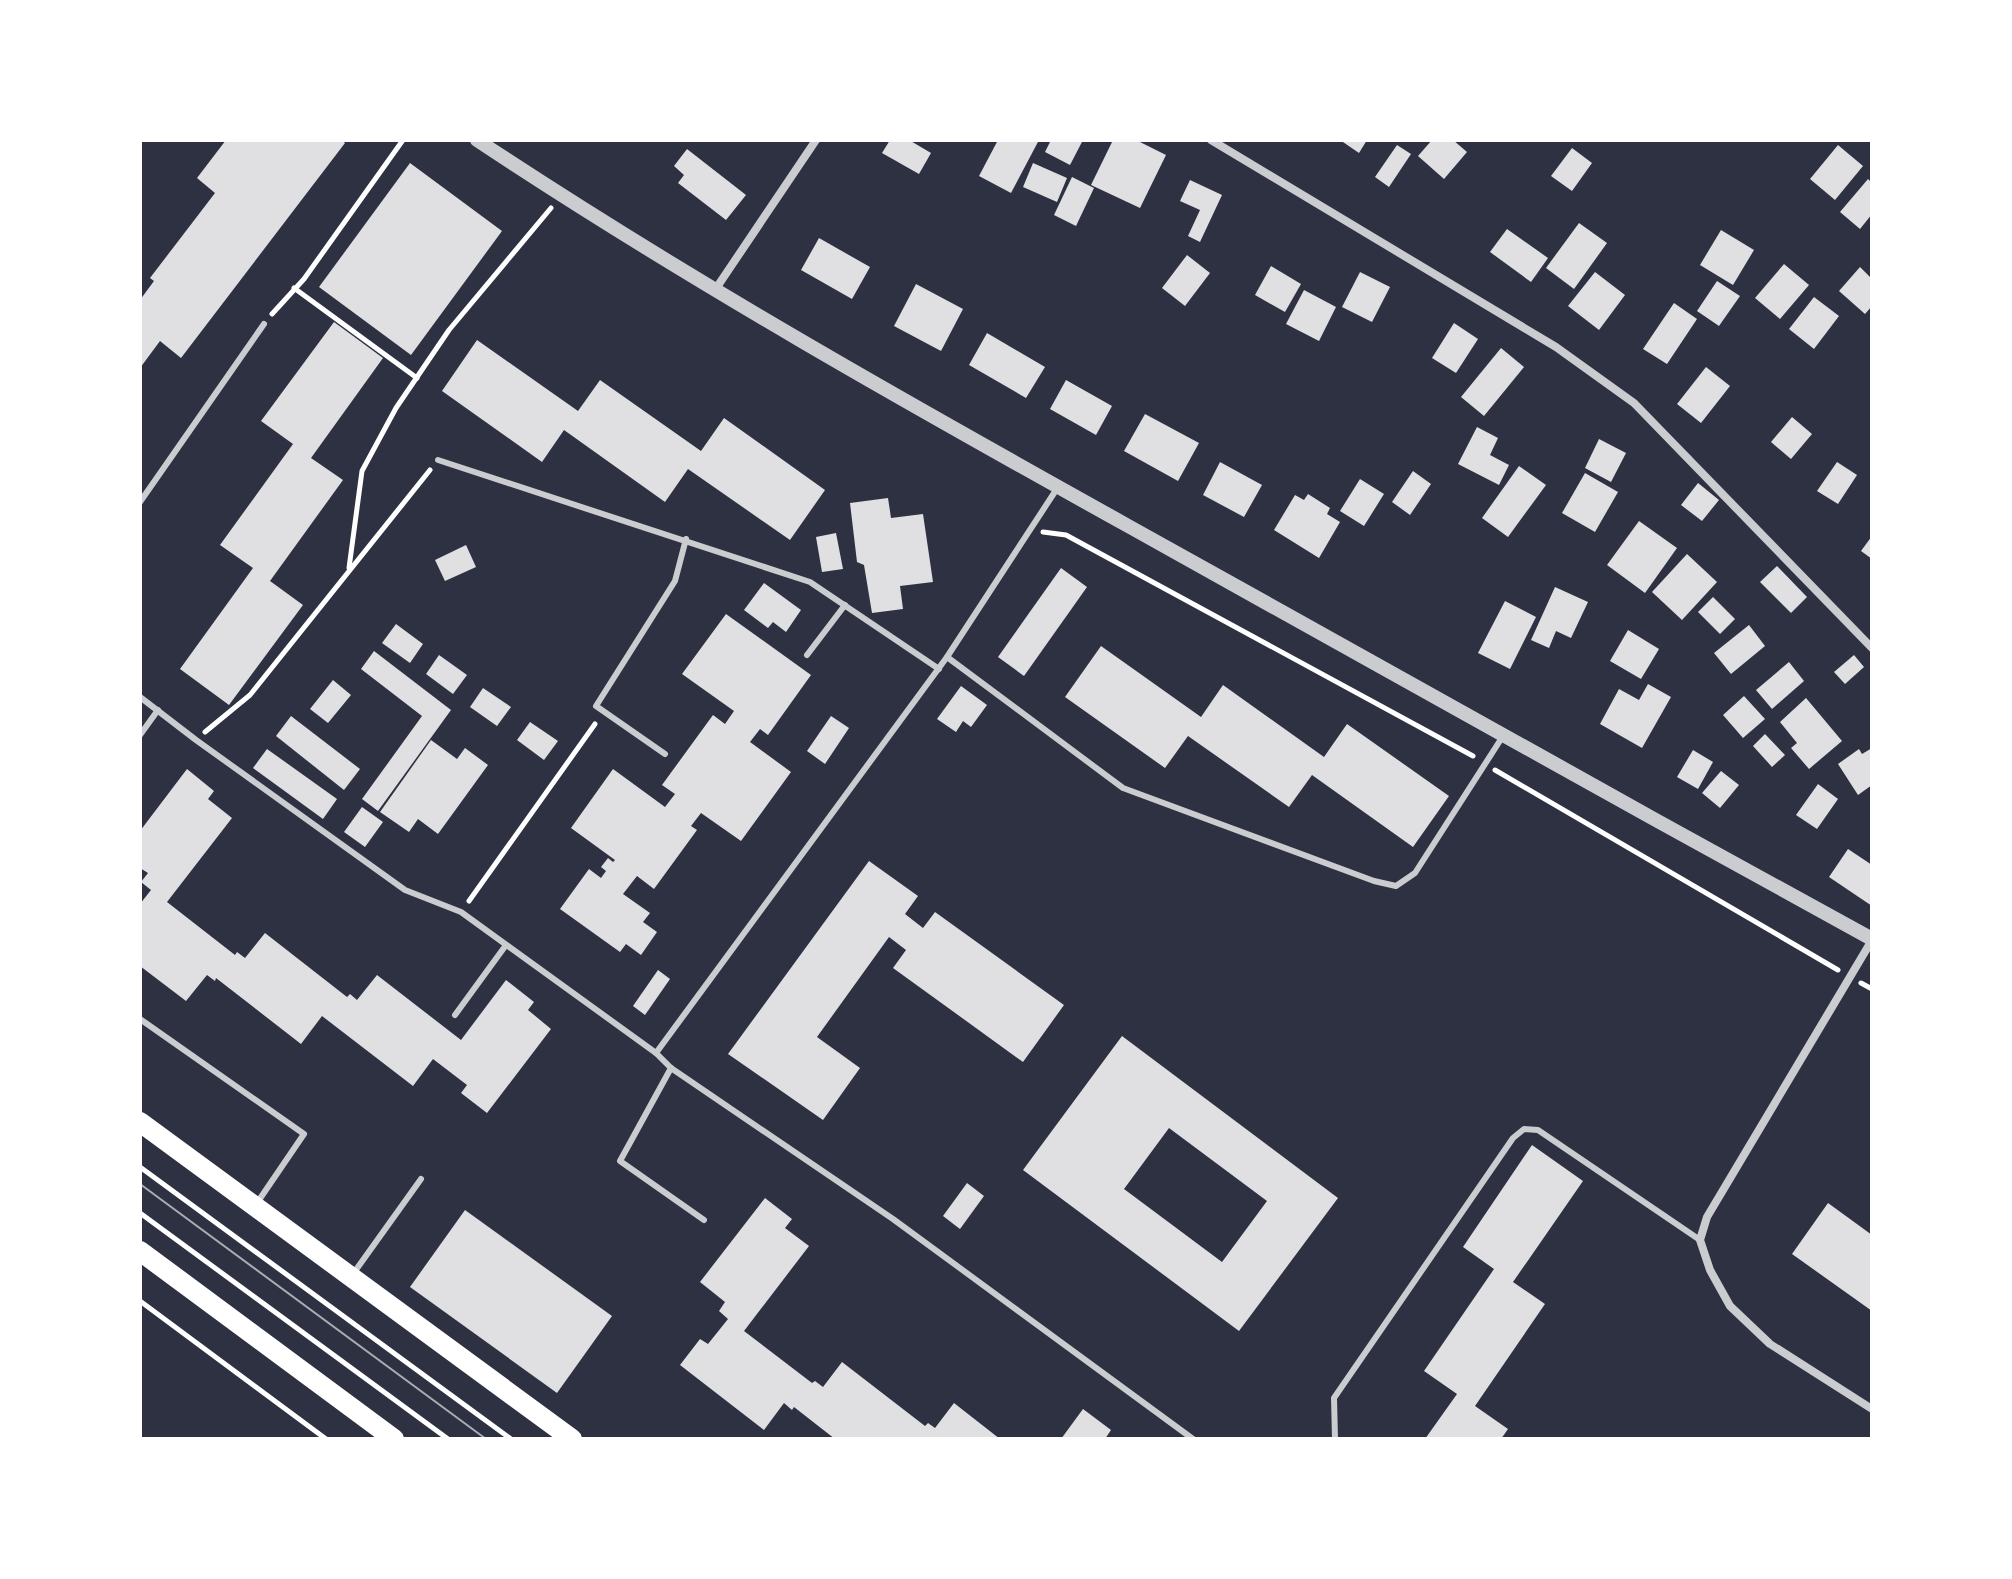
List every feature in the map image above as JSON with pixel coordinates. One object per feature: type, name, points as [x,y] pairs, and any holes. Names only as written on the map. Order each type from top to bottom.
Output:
[{"type":"main road","points":[[140,1122],[572,1439]]},
{"type":"main road","points":[[140,1251],[394,1439]]},
{"type":"street","points":[[477,140],[715,291],[1058,487],[1872,939],[1707,1217],[1700,1240],[1710,1270],[1730,1306],[1770,1344],[1872,1409]]},
{"type":"street","points":[[715,291],[816,140]]},
{"type":"street","points":[[1211,140],[1556,347],[1634,403],[1872,648]]},
{"type":"lane","points":[[140,502],[264,324]]},
{"type":"lane","points":[[438,460],[810,582],[939,669]]},
{"type":"lane","points":[[656,1053],[939,669],[1058,487]]},
{"type":"lane","points":[[665,754],[596,706],[675,581],[686,539]]},
{"type":"lane","points":[[807,655],[845,605]]},
{"type":"lane","points":[[947,657],[1123,788],[1374,881],[1396,886],[1415,873],[1503,736]]},
{"type":"lane","points":[[140,697],[405,890],[461,912],[656,1053],[671,1068],[893,1219],[1193,1439]]},
{"type":"lane","points":[[140,735],[158,710]]},
{"type":"lane","points":[[455,1015],[506,945]]},
{"type":"lane","points":[[140,1019],[304,1134],[255,1206]]},
{"type":"lane","points":[[671,1068],[620,1161],[704,1220]]},
{"type":"lane","points":[[1335,1439],[1334,1398],[1513,1138],[1524,1129],[1538,1130],[1700,1240]]},
{"type":"lane","points":[[350,1277],[421,1179]]},
{"type":"path","points":[[264,324],[304,279],[403,140]]},
{"type":"path","points":[[349,568],[362,471],[396,408],[449,330],[561,195]]},
{"type":"path","points":[[294,288],[417,378]]},
{"type":"path","points":[[196,740],[250,695],[438,460]]},
{"type":"path","points":[[1030,530],[1066,535],[1485,764],[1872,989]]},
{"type":"path","points":[[461,912],[604,712]]},
{"type":"path","points":[[140,1167],[511,1439]]},
{"type":"path","points":[[140,1213],[448,1439]]},
{"type":"path","points":[[140,1301],[326,1439]]},
{"type":"building","points":[[226,140],[342,140],[345,143],[181,358],[160,341],[140,368],[140,300],[154,281],[150,278],[215,193],[197,178]]},
{"type":"building","points":[[890,140],[909,140],[931,153],[919,174],[882,153]]},
{"type":"building","points":[[998,140],[1039,140],[1011,193],[979,176]]},
{"type":"building","points":[[1051,140],[1083,140],[1070,165],[1045,152]]},
{"type":"building","points":[[1113,140],[1136,140],[1166,155],[1140,208],[1091,185]]},
{"type":"building","points":[[1340,140],[1367,140],[1359,153]]},
{"type":"building","points":[[1432,140],[1453,140],[1467,152],[1444,179],[1418,156]]},
{"type":"building","points":[[1397,145],[1411,154],[1389,187],[1375,177]]},
{"type":"building","points":[[1838,145],[1863,166],[1835,200],[1810,179]]},
{"type":"building","points":[[1572,148],[1592,163],[1572,191],[1551,176]]},
{"type":"building","points":[[687,149],[746,195],[726,220],[678,183],[684,175],[674,166]]},
{"type":"building","points":[[410,163],[502,231],[411,355],[319,287]]},
{"type":"building","points":[[1033,163],[1067,178],[1057,202],[1023,187]]},
{"type":"building","points":[[1072,177],[1094,188],[1076,226],[1054,215]]},
{"type":"building","points":[[1868,179],[1872,183],[1872,214],[1860,229],[1840,212]]},
{"type":"building","points":[[1190,180],[1222,195],[1200,242],[1188,236],[1200,210],[1180,201]]},
{"type":"building","points":[[1579,223],[1607,243],[1574,289],[1546,268]]},
{"type":"building","points":[[1507,229],[1548,258],[1531,282],[1490,252]]},
{"type":"building","points":[[1721,230],[1754,250],[1733,285],[1700,265]]},
{"type":"building","points":[[819,238],[870,267],[852,299],[801,270]]},
{"type":"building","points":[[1187,255],[1210,273],[1185,306],[1162,288]]},
{"type":"building","points":[[1784,264],[1809,285],[1780,319],[1755,298]]},
{"type":"building","points":[[1271,266],[1301,284],[1285,312],[1255,295]]},
{"type":"building","points":[[1860,267],[1872,279],[1872,306],[1865,314],[1839,291]]},
{"type":"building","points":[[1360,272],[1390,287],[1372,322],[1342,307]]},
{"type":"building","points":[[1595,272],[1625,295],[1599,330],[1568,306]]},
{"type":"building","points":[[1717,281],[1740,296],[1719,326],[1697,311]]},
{"type":"building","points":[[916,284],[963,309],[941,351],[894,326]]},
{"type":"building","points":[[1304,290],[1336,307],[1319,341],[1286,324]]},
{"type":"building","points":[[1814,297],[1839,316],[1814,349],[1789,329]]},
{"type":"building","points":[[1674,303],[1697,319],[1667,364],[1643,349]]},
{"type":"building","points":[[334,322],[383,358],[311,458],[343,480],[270,581],[303,605],[229,705],[180,669],[253,568],[220,545],[293,444],[261,421]]},
{"type":"building","points":[[1454,323],[1478,339],[1456,373],[1432,358]]},
{"type":"building","points":[[987,333],[1045,367],[1026,398],[969,365]]},
{"type":"building","points":[[477,340],[578,411],[600,380],[701,451],[724,418],[825,490],[790,540],[688,469],[665,502],[564,430],[542,462],[442,391]]},
{"type":"building","points":[[1501,348],[1524,367],[1484,416],[1461,397]]},
{"type":"building","points":[[1706,367],[1730,386],[1701,423],[1677,404]]},
{"type":"building","points":[[1066,380],[1112,406],[1096,435],[1050,409]]},
{"type":"building","points":[[1145,414],[1199,443],[1178,481],[1124,451]]},
{"type":"building","points":[[1792,417],[1812,434],[1791,459],[1771,442]]},
{"type":"building","points":[[1477,427],[1498,438],[1490,455],[1509,465],[1499,485],[1458,464]]},
{"type":"building","points":[[1599,439],[1626,453],[1611,482],[1585,468]]},
{"type":"building","points":[[1220,462],[1262,485],[1244,517],[1203,495]]},
{"type":"building","points":[[1837,462],[1857,475],[1838,504],[1817,491]]},
{"type":"building","points":[[1519,466],[1546,485],[1508,537],[1482,518]]},
{"type":"building","points":[[1413,471],[1431,484],[1410,515],[1392,502]]},
{"type":"building","points":[[1585,473],[1618,492],[1595,532],[1562,513]]},
{"type":"building","points":[[1360,479],[1384,494],[1364,526],[1340,511]]},
{"type":"building","points":[[1698,483],[1719,500],[1702,521],[1681,505]]},
{"type":"building","points":[[1308,494],[1330,508],[1327,514],[1340,522],[1319,558],[1274,530],[1295,495],[1304,500]]},
{"type":"building","points":[[888,498],[891,518],[923,514],[933,582],[900,586],[903,609],[872,613],[864,565],[857,562],[850,503]]},
{"type":"building","points":[[1639,521],[1677,548],[1645,593],[1607,565]]},
{"type":"building","points":[[836,533],[843,569],[822,572],[816,537]]},
{"type":"building","points":[[1872,536],[1872,559],[1861,551]]},
{"type":"building","points":[[466,545],[476,567],[445,581],[435,560]]},
{"type":"building","points":[[1687,554],[1717,582],[1682,620],[1652,592]]},
{"type":"building","points":[[1777,566],[1807,597],[1791,613],[1760,582]]},
{"type":"building","points":[[1061,568],[1087,587],[1024,676],[998,657]]},
{"type":"building","points":[[764,583],[801,610],[786,632],[773,622],[768,628],[744,610]]},
{"type":"building","points":[[1555,587],[1588,602],[1571,638],[1556,631],[1549,648],[1531,640]]},
{"type":"building","points":[[1713,597],[1735,619],[1720,634],[1698,612]]},
{"type":"building","points":[[1505,601],[1536,617],[1510,669],[1478,653]]},
{"type":"building","points":[[726,614],[811,675],[768,735],[760,729],[750,742],[791,772],[741,841],[701,813],[691,826],[697,830],[654,889],[637,876],[623,894],[650,913],[643,922],[657,932],[641,955],[626,944],[620,952],[560,909],[589,869],[601,878],[606,871],[601,867],[608,858],[613,862],[615,860],[571,828],[613,769],[665,807],[675,794],[662,785],[713,715],[725,724],[734,711],[682,674]]},
{"type":"building","points":[[396,624],[423,644],[410,663],[382,643]]},
{"type":"building","points":[[1749,625],[1765,646],[1731,674],[1714,653]]},
{"type":"building","points":[[1628,630],[1659,649],[1641,679],[1610,661]]},
{"type":"building","points":[[1101,646],[1201,717],[1223,685],[1324,757],[1347,724],[1449,796],[1413,847],[1312,775],[1289,807],[1188,736],[1165,768],[1065,697]]},
{"type":"building","points":[[374,651],[451,710],[378,811],[362,799],[422,716],[361,669]]},
{"type":"building","points":[[439,655],[467,675],[453,694],[426,674]]},
{"type":"building","points":[[1854,655],[1864,667],[1845,684],[1834,672]]},
{"type":"building","points":[[1789,662],[1804,681],[1772,709],[1756,690]]},
{"type":"building","points":[[333,680],[351,695],[328,723],[310,709]]},
{"type":"building","points":[[1648,684],[1671,697],[1642,748],[1600,724],[1619,689],[1639,700]]},
{"type":"building","points":[[961,686],[987,705],[971,727],[963,721],[956,732],[937,719]]},
{"type":"building","points":[[483,688],[511,707],[497,726],[470,707]]},
{"type":"building","points":[[1744,696],[1765,719],[1743,738],[1723,715]]},
{"type":"building","points":[[1806,698],[1842,741],[1809,769],[1791,748],[1797,743],[1780,722]]},
{"type":"building","points":[[291,716],[360,769],[344,790],[276,736]]},
{"type":"building","points":[[831,716],[849,728],[825,764],[807,751]]},
{"type":"building","points":[[530,722],[558,741],[544,760],[517,740]]},
{"type":"building","points":[[1765,734],[1785,755],[1772,767],[1753,746]]},
{"type":"building","points":[[431,740],[457,759],[465,748],[488,765],[438,834],[418,819],[409,832],[380,812]]},
{"type":"building","points":[[1872,748],[1872,785],[1858,795],[1838,764],[1859,749],[1862,754]]},
{"type":"building","points":[[267,749],[337,799],[323,819],[253,768]]},
{"type":"building","points":[[1693,750],[1713,762],[1698,789],[1677,777]]},
{"type":"building","points":[[187,769],[214,791],[208,799],[232,818],[167,902],[235,955],[237,952],[245,958],[265,933],[347,997],[350,994],[357,1000],[377,975],[461,1040],[506,980],[534,1002],[528,1010],[551,1029],[487,1113],[461,1093],[467,1085],[433,1059],[413,1086],[322,1016],[301,1044],[216,978],[215,981],[207,975],[186,1001],[140,966],[140,904],[151,890],[141,882],[148,873],[140,868],[140,831]]},
{"type":"building","points":[[1721,771],[1739,785],[1720,808],[1702,793]]},
{"type":"building","points":[[1818,784],[1838,799],[1817,829],[1796,815]]},
{"type":"building","points":[[362,807],[383,822],[365,847],[344,832]]},
{"type":"building","points":[[1848,849],[1872,865],[1872,906],[1829,877]]},
{"type":"building","points":[[869,861],[918,896],[905,914],[923,928],[935,912],[1064,1005],[1023,1062],[893,968],[906,950],[889,937],[817,1037],[860,1068],[823,1120],[728,1054]]},
{"type":"building","points":[[658,970],[670,979],[645,1015],[633,1006]]},
{"type":"building","points":[[1122,1036],[1338,1198],[1239,1331],[1023,1170]],"holes":[[[1169,1128],[1267,1201],[1222,1262],[1124,1189]]]},
{"type":"building","points":[[1532,1145],[1583,1181],[1513,1282],[1545,1304],[1475,1406],[1508,1429],[1501,1439],[1425,1439],[1457,1394],[1424,1371],[1494,1269],[1463,1247]]},
{"type":"building","points":[[967,1183],[984,1196],[960,1229],[943,1216]]},
{"type":"building","points":[[765,1198],[792,1219],[785,1228],[809,1246],[744,1331],[812,1383],[815,1381],[823,1387],[842,1362],[925,1426],[928,1423],[935,1428],[954,1403],[1000,1439],[835,1439],[794,1407],[792,1410],[784,1403],[764,1430],[680,1365],[700,1339],[708,1344],[728,1319],[719,1311],[725,1302],[700,1282]]},
{"type":"building","points":[[1828,1203],[1872,1235],[1872,1311],[1792,1254]]},
{"type":"building","points":[[465,1210],[612,1316],[557,1393],[410,1287]]},
{"type":"building","points":[[1083,1409],[1111,1430],[1105,1439],[1061,1439]]},
{"type":"tram line","points":[[140,1184],[486,1439]]}]
